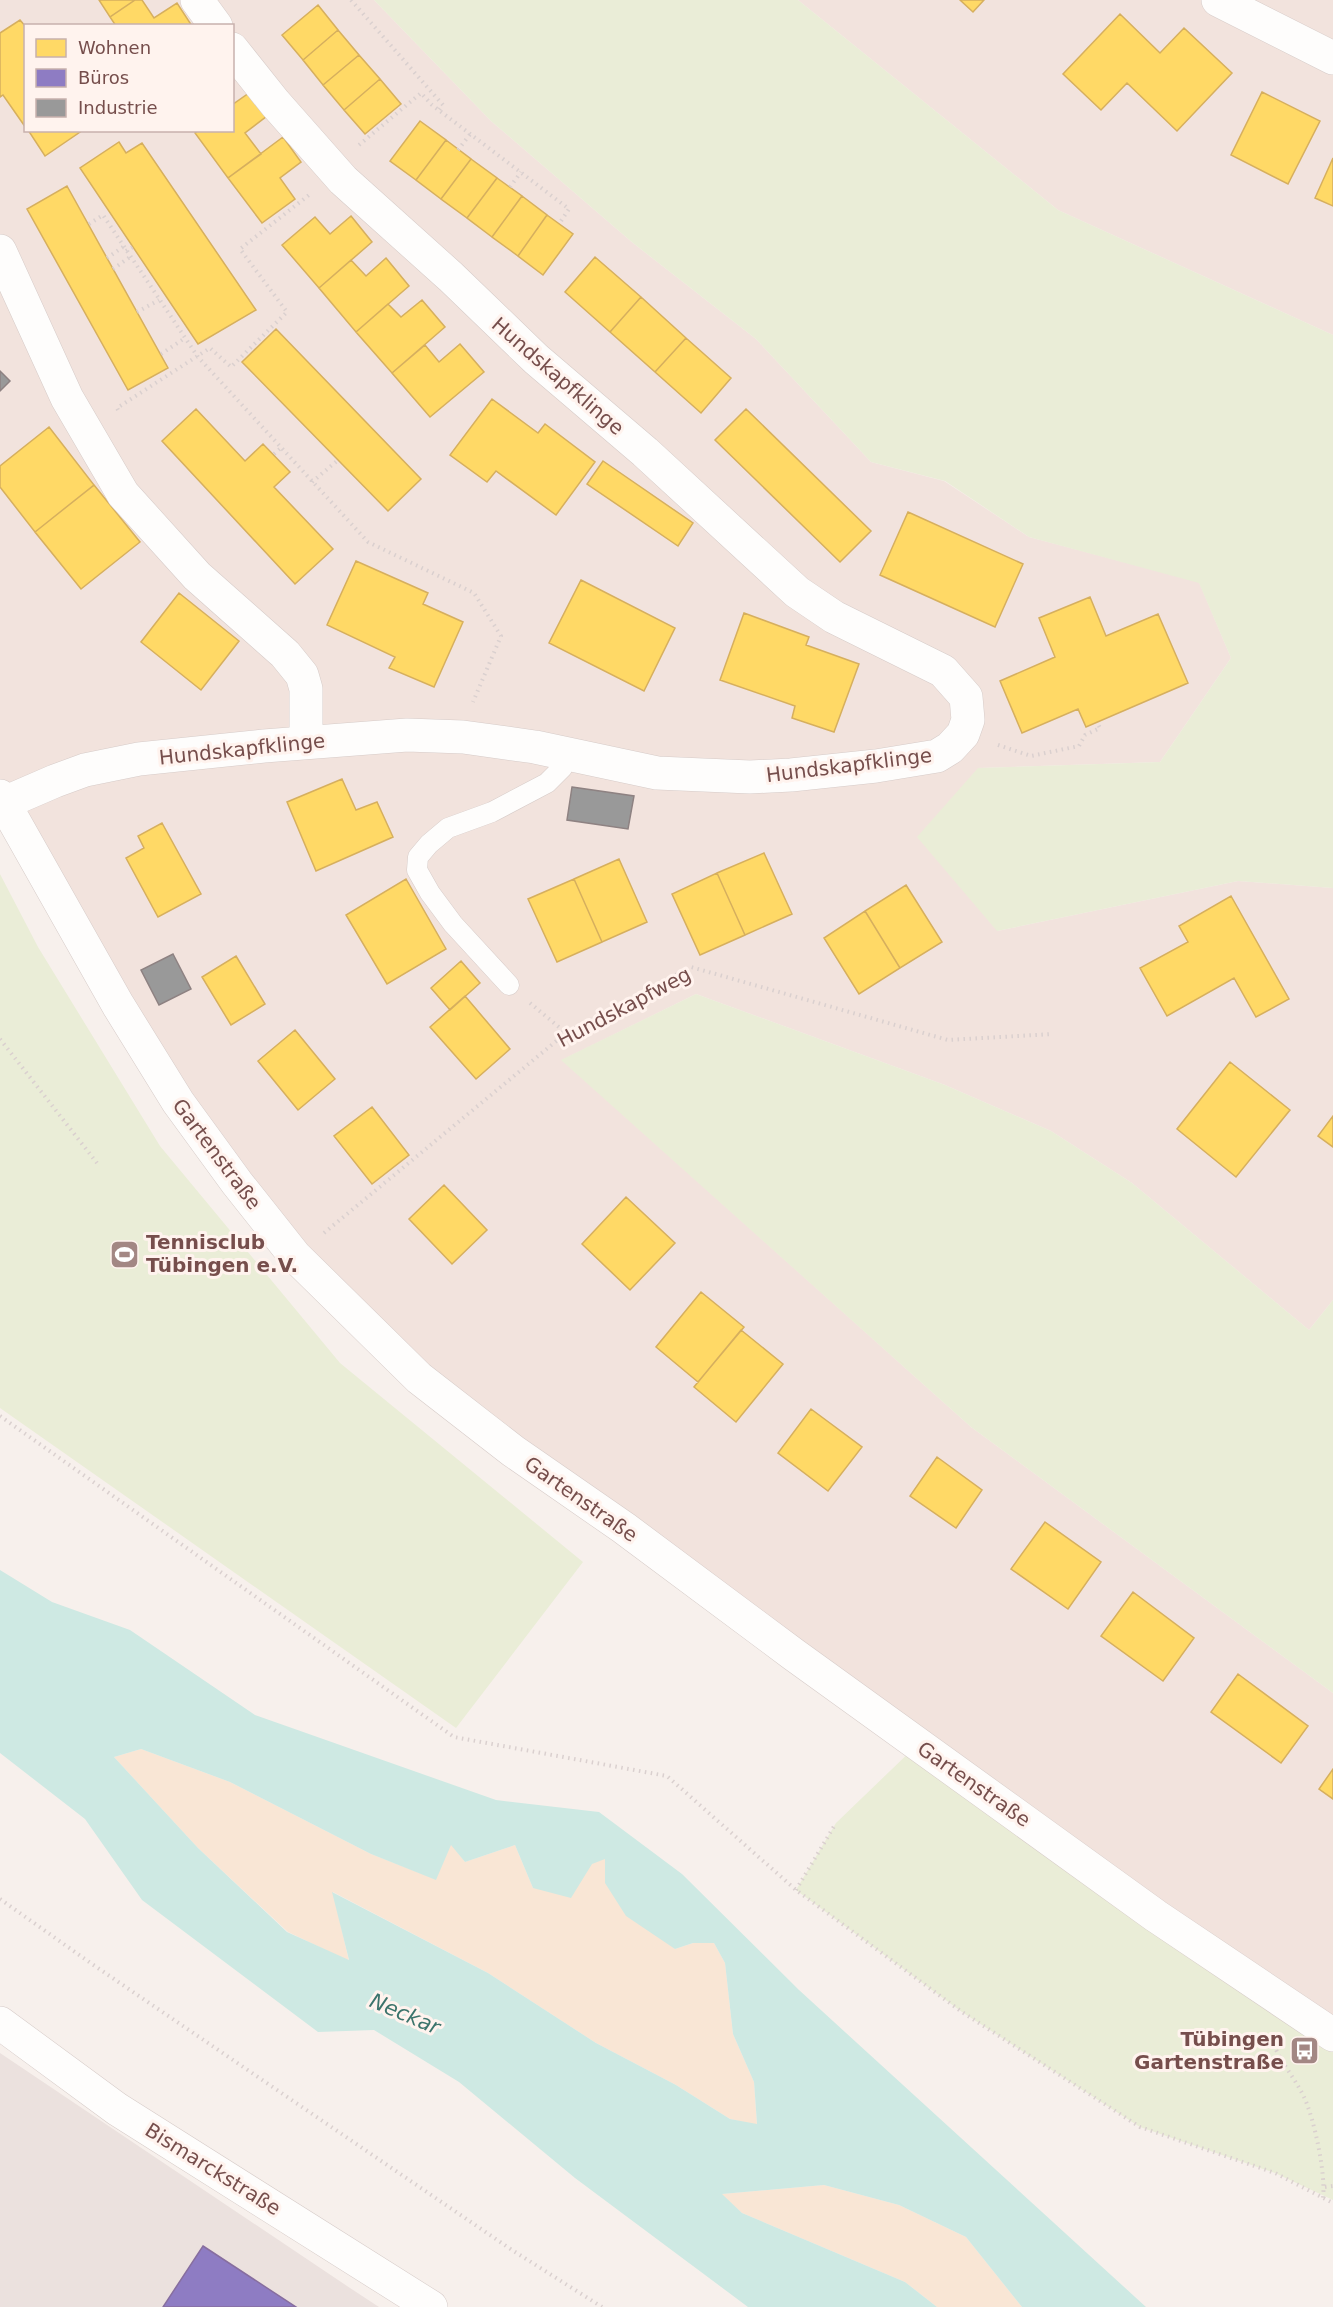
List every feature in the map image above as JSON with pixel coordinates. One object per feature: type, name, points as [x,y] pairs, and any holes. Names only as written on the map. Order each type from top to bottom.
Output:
[{"type":"street","points":[[197,0],[215,24]]},
{"type":"street","points":[[1218,0],[1333,58]]},
{"type":"street","name":"Hundskapfklinge","points":[[2,800],[55,781],[114,764],[193,753],[407,735],[463,737],[570,753],[657,772],[750,777],[791,775],[876,766],[937,756],[950,748],[963,734],[968,720],[966,697],[943,671],[852,627],[797,592],[645,452],[528,352],[451,277],[345,162],[274,103],[234,52]]},
{"type":"street","points":[[0,251],[67,398],[123,494],[197,576],[285,654],[302,675],[306,689],[306,742]]},
{"type":"street","name":"Gartenstraße","points":[[2,800],[112,996],[178,1102],[237,1183],[295,1256],[419,1378],[513,1451],[624,1528],[793,1654],[1156,1916],[1333,2035]]},
{"type":"street","name":"Bismarckstraße","points":[[0,2023],[117,2109],[430,2307]]},
{"type":"lane","points":[[508,985],[453,924],[430,893],[417,870],[418,857],[448,828],[492,812],[547,783],[562,768],[570,753]]},
{"type":"path","points":[[351,0],[443,105],[439,110]]},
{"type":"path","points":[[123,417],[117,408],[210,348],[231,366],[287,312],[240,249],[345,162],[421,93],[439,110],[569,209],[559,224]]},
{"type":"path","points":[[458,150],[471,133]]},
{"type":"path","points":[[510,187],[521,172]]},
{"type":"path","points":[[89,224],[103,215],[198,357],[368,542],[474,592],[501,636],[480,682],[463,737]]},
{"type":"path","points":[[107,258],[133,247]]},
{"type":"path","points":[[113,269],[130,257]]},
{"type":"path","points":[[137,312],[159,300]]},
{"type":"path","points":[[161,354],[185,338]]},
{"type":"path","points":[[274,454],[281,448]]},
{"type":"path","points":[[312,482],[338,460]]},
{"type":"path","points":[[990,742],[1031,756],[1079,746],[1085,735],[1100,728],[1097,722]]},
{"type":"path","name":"Hundskapfweg","points":[[295,1256],[567,1033],[691,967],[948,1040],[1053,1034]]},
{"type":"path","points":[[508,985],[567,1033]]},
{"type":"path","points":[[0,1039],[97,1163]]},
{"type":"path","points":[[0,1416],[454,1737],[667,1776],[796,1890],[962,2012],[1140,2127],[1275,2173],[1333,2203]]},
{"type":"path","points":[[796,1890],[836,1824]]},
{"type":"path","points":[[0,1899],[502,2243],[602,2307]]},
{"type":"path","points":[[1272,1992],[1268,2022],[1275,2050],[1304,2098],[1317,2145],[1325,2187],[1323,2198]]},
{"type":"path","points":[[1325,2187],[1333,2186]]},
{"type":"shaded area","points":[[0,0],[374,0],[491,121],[633,243],[756,339],[871,462],[944,481],[1029,537],[1199,582],[1231,658],[1160,762],[978,768],[997,931],[1238,881],[1333,888],[1333,1300],[1309,1330],[1132,1183],[1051,1131],[945,1085],[696,994],[562,1060],[971,1427],[1333,1693],[1333,2035],[624,1528],[295,1256],[0,796]]},
{"type":"shaded area","points":[[798,0],[1333,0],[1333,335],[1058,210]]},
{"type":"shaded area","points":[[0,2053],[350,2288],[379,2307],[0,2307]]},
{"type":"green space","points":[[374,0],[798,0],[1058,210],[1333,335],[1333,888],[1238,881],[997,931],[917,837],[978,768],[1160,762],[1231,658],[1199,583],[1029,537],[945,481],[871,462],[756,339],[633,243],[491,121]]},
{"type":"green space","name":"Tennisclub Tübingen e.V.","points":[[0,874],[38,947],[160,1146],[340,1363],[583,1562],[456,1728],[0,1408]]},
{"type":"green space","points":[[696,994],[945,1085],[1051,1131],[1132,1183],[1309,1330],[1333,1300],[1333,1693],[971,1427],[561,1060]]},
{"type":"green space","points":[[918,1744],[1333,2035],[1333,2200],[1275,2173],[1140,2127],[962,2012],[796,1890],[836,1823]]},
{"type":"sand","points":[[141,1749],[230,1782],[371,1854],[435,1879],[451,1844],[465,1862],[515,1845],[533,1888],[605,1858],[675,1949],[693,1943],[714,1943],[725,1963],[733,2034],[754,2082],[757,2125],[730,2119],[676,2085],[596,2043],[488,1973],[333,1892],[349,1961],[288,1932],[198,1848],[114,1757]]},
{"type":"sand","points":[[824,2185],[899,2205],[966,2237],[1022,2307],[937,2307],[905,2282],[742,2213],[721,2194]]},
{"type":"water","name":"Neckar","points":[[0,1570],[52,1602],[130,1630],[255,1715],[496,1800],[599,1812],[682,1874],[799,1990],[1146,2307],[1022,2307],[966,2237],[899,2205],[824,2185],[722,2194],[742,2213],[905,2282],[937,2307],[748,2307],[575,2178],[459,2082],[374,2030],[318,2032],[142,1900],[85,1819],[0,1753]],"holes":[[[141,1749],[230,1782],[371,1854],[436,1880],[451,1845],[465,1862],[515,1845],[533,1888],[571,1898],[592,1864],[605,1859],[605,1883],[626,1916],[675,1949],[693,1943],[714,1943],[725,1963],[733,2034],[754,2082],[757,2124],[730,2119],[676,2085],[596,2043],[488,1973],[332,1892],[349,1960],[287,1932],[198,1848],[114,1757]]]},
{"type":"building: Wohnen","points":[[99,0],[135,0],[110,17]]},
{"type":"building: Wohnen","points":[[135,0],[142,0],[154,18],[177,3],[191,24],[115,24],[110,17]]},
{"type":"building: Wohnen","points":[[960,0],[984,0],[973,12]]},
{"type":"building: Wohnen","points":[[318,5],[338,30],[303,60],[282,35]]},
{"type":"building: Wohnen","points":[[1120,14],[1160,53],[1184,28],[1232,73],[1177,131],[1127,83],[1101,110],[1063,74]]},
{"type":"building: Wohnen","points":[[20,20],[24,25],[24,125],[3,95],[0,97],[0,33]]},
{"type":"building: Wohnen","points":[[338,30],[359,55],[323,85],[303,60]]},
{"type":"building: Wohnen","points":[[359,55],[380,79],[344,110],[323,85]]},
{"type":"building: Wohnen","points":[[380,79],[401,104],[365,134],[344,110]]},
{"type":"building: Wohnen","points":[[1262,92],[1320,121],[1288,184],[1231,155]]},
{"type":"building: Wohnen","points":[[249,93],[267,116],[245,133],[261,154],[228,178],[195,133],[234,132],[234,104]]},
{"type":"building: Wohnen","points":[[420,121],[446,140],[416,180],[390,161]]},
{"type":"building: Wohnen","points":[[29,132],[80,132],[45,156]]},
{"type":"building: Wohnen","points":[[283,137],[301,162],[280,178],[295,199],[262,223],[228,178]]},
{"type":"building: Wohnen","points":[[446,140],[471,159],[441,199],[416,180]]},
{"type":"building: Wohnen","points":[[119,142],[126,153],[142,143],[256,310],[198,344],[80,168]]},
{"type":"building: Wohnen","points":[[1333,158],[1333,206],[1315,198]]},
{"type":"building: Wohnen","points":[[471,159],[497,178],[467,218],[441,199]]},
{"type":"building: Wohnen","points":[[497,178],[522,196],[492,237],[467,218]]},
{"type":"building: Wohnen","points":[[67,186],[168,368],[128,390],[27,209]]},
{"type":"building: Wohnen","points":[[522,196],[547,215],[518,256],[492,237]]},
{"type":"building: Wohnen","points":[[547,215],[573,234],[543,275],[518,256]]},
{"type":"building: Wohnen","points":[[351,216],[372,242],[319,288],[282,245],[315,217],[330,234]]},
{"type":"building: Wohnen","points":[[595,257],[641,297],[610,332],[565,292]]},
{"type":"building: Wohnen","points":[[386,258],[409,286],[356,332],[319,288],[351,260],[366,276]]},
{"type":"building: Wohnen","points":[[641,297],[686,338],[655,372],[610,332]]},
{"type":"building: Wohnen","points":[[422,300],[445,327],[392,373],[356,332],[388,304],[401,317]]},
{"type":"building: Wohnen","points":[[276,329],[421,479],[388,511],[242,362]]},
{"type":"building: Wohnen","points":[[686,338],[731,378],[701,413],[655,372]]},
{"type":"building: Wohnen","points":[[460,344],[484,372],[430,417],[392,373],[425,345],[439,362]]},
{"type":"building: Wohnen","points":[[492,399],[538,433],[545,424],[595,462],[556,515],[496,471],[487,482],[450,455]]},
{"type":"building: Wohnen","points":[[196,409],[245,461],[263,444],[290,472],[274,487],[333,549],[295,584],[162,441]]},
{"type":"building: Wohnen","points":[[746,409],[871,531],[840,562],[715,440]]},
{"type":"building: Wohnen","points":[[49,427],[94,485],[35,532],[0,487],[0,466]]},
{"type":"building: Wohnen","points":[[603,461],[693,523],[678,546],[587,484]]},
{"type":"building: Wohnen","points":[[94,485],[140,542],[81,589],[35,532]]},
{"type":"building: Wohnen","points":[[908,512],[1023,564],[995,627],[880,575]]},
{"type":"building: Wohnen","points":[[356,561],[428,593],[423,604],[463,622],[434,687],[389,668],[395,657],[327,625]]},
{"type":"building: Wohnen","points":[[581,580],[675,628],[644,691],[549,643]]},
{"type":"building: Wohnen","points":[[179,593],[239,641],[201,690],[141,642]]},
{"type":"building: Wohnen","points":[[1090,597],[1106,636],[1158,614],[1188,683],[1086,727],[1078,709],[1022,733],[1000,681],[1055,657],[1039,618]]},
{"type":"building: Wohnen","points":[[744,613],[809,637],[806,645],[859,664],[834,732],[792,718],[795,706],[720,680]]},
{"type":"building: Wohnen","points":[[342,779],[356,810],[377,802],[393,837],[316,871],[287,802]]},
{"type":"building: Wohnen","points":[[162,823],[201,894],[158,917],[126,858],[144,848],[138,836]]},
{"type":"building: Wohnen","points":[[764,853],[792,914],[745,935],[717,873]]},
{"type":"building: Wohnen","points":[[619,859],[647,922],[602,942],[574,879]]},
{"type":"building: Wohnen","points":[[717,873],[745,935],[700,955],[672,894]]},
{"type":"building: Wohnen","points":[[406,879],[446,949],[387,984],[346,915]]},
{"type":"building: Wohnen","points":[[574,879],[602,942],[557,962],[528,899]]},
{"type":"building: Wohnen","points":[[906,885],[942,942],[900,968],[865,911]]},
{"type":"building: Wohnen","points":[[1231,896],[1289,999],[1256,1017],[1234,978],[1167,1016],[1140,968],[1188,942],[1179,926]]},
{"type":"building: Wohnen","points":[[865,911],[900,968],[859,994],[824,938]]},
{"type":"building: Wohnen","points":[[236,956],[265,1004],[231,1025],[202,977]]},
{"type":"building: Wohnen","points":[[461,961],[480,983],[450,1010],[431,988]]},
{"type":"building: Wohnen","points":[[465,996],[510,1049],[476,1079],[430,1027]]},
{"type":"building: Wohnen","points":[[295,1030],[335,1079],[298,1110],[258,1061]]},
{"type":"building: Wohnen","points":[[1230,1062],[1290,1110],[1236,1177],[1177,1129]]},
{"type":"building: Wohnen","points":[[372,1107],[409,1155],[372,1184],[334,1136]]},
{"type":"building: Wohnen","points":[[1333,1116],[1333,1147],[1318,1136]]},
{"type":"building: Wohnen","points":[[444,1185],[487,1230],[452,1264],[409,1219]]},
{"type":"building: Wohnen","points":[[626,1197],[675,1243],[630,1290],[582,1244]]},
{"type":"building: Wohnen","points":[[701,1292],[744,1327],[698,1382],[656,1347]]},
{"type":"building: Wohnen","points":[[741,1330],[783,1364],[736,1422],[694,1387]]},
{"type":"building: Wohnen","points":[[811,1409],[862,1447],[828,1491],[778,1453]]},
{"type":"building: Wohnen","points":[[937,1457],[982,1490],[956,1528],[910,1496]]},
{"type":"building: Wohnen","points":[[1045,1522],[1101,1562],[1068,1609],[1011,1569]]},
{"type":"building: Wohnen","points":[[1133,1592],[1194,1638],[1163,1681],[1101,1636]]},
{"type":"building: Wohnen","points":[[1238,1674],[1308,1726],[1281,1763],[1211,1712]]},
{"type":"building: Wohnen","points":[[1333,1769],[1333,1799],[1319,1789]]},
{"type":"building: Büros","points":[[203,2246],[296,2307],[163,2307]]},
{"type":"building: Industrie","points":[[0,371],[10,381],[0,391]]},
{"type":"building: Industrie","points":[[572,787],[634,796],[628,829],[567,820]]},
{"type":"building: Industrie","points":[[173,954],[191,989],[159,1005],[141,970]]},
{"type":"place","name":"Tennisclub Tübingen e.V.","points":[[125,1254]]},
{"type":"place","name":"Tübingen Gartenstraße","points":[[1305,2051]]}]
